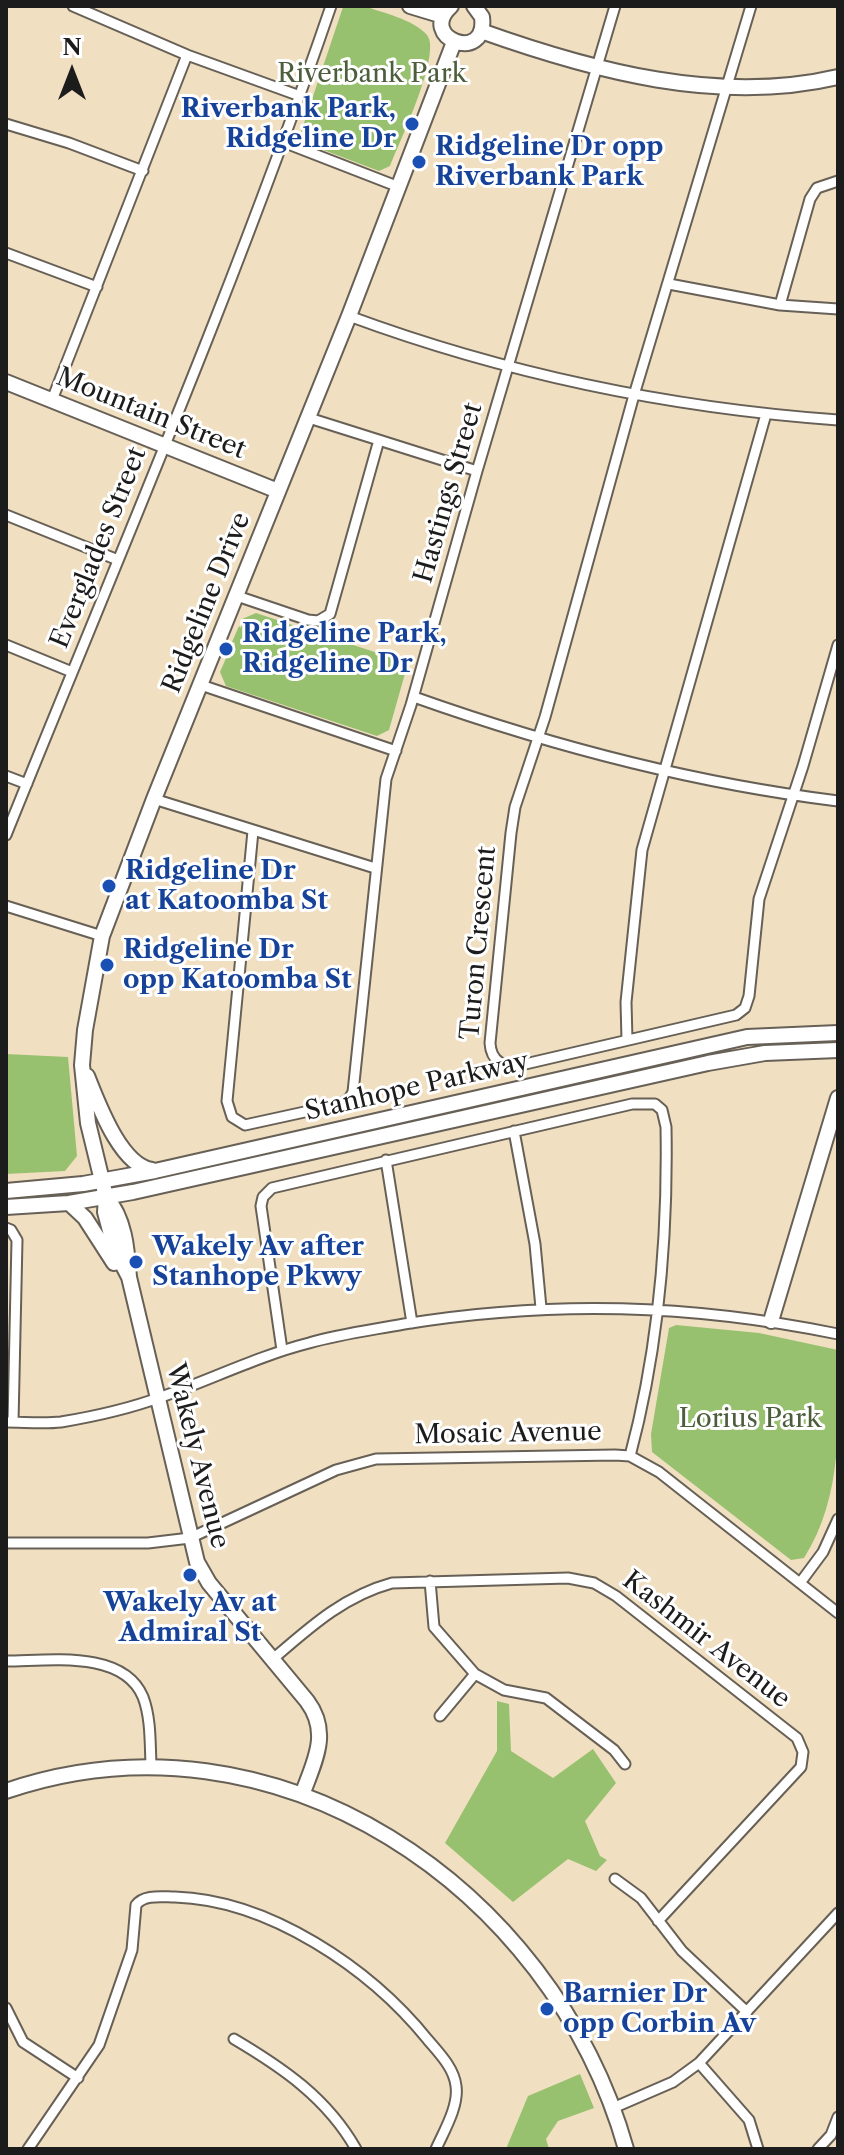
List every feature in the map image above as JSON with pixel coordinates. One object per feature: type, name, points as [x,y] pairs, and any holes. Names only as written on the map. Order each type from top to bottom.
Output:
[{"type":"street","points":[[73,6],[187,55],[300,96]]},
{"type":"street","name":"Everglades Street","points":[[6,835],[283,142],[331,6]]},
{"type":"street","points":[[410,6],[447,11],[443,31],[454,42],[470,42],[481,31],[482,17],[474,6]]},
{"type":"street","name":"Hastings Street","points":[[253,831],[227,1101],[232,1117],[245,1125],[341,1104],[351,1096],[354,1087],[383,789],[414,697],[477,471],[615,6]]},
{"type":"street","points":[[538,738],[634,395],[751,6]]},
{"type":"street","points":[[481,31],[596,66],[670,81],[768,88],[838,77]]},
{"type":"street","name":"Ridgeline Drive","points":[[106,1197],[88,1123],[82,1065],[102,936],[154,799],[309,418],[454,42]]},
{"type":"street","points":[[52,400],[187,55]]},
{"type":"street","points":[[6,124],[69,143],[143,171]]},
{"type":"street","points":[[283,142],[399,187]]},
{"type":"street","points":[[780,305],[810,199],[817,188],[838,181]]},
{"type":"street","points":[[6,253],[97,287]]},
{"type":"street","points":[[669,284],[780,305],[838,309]]},
{"type":"street","points":[[349,316],[417,340],[634,395],[766,414],[838,420]]},
{"type":"street","name":"Mountain Street","points":[[6,382],[278,491]]},
{"type":"street","points":[[627,1040],[626,1002],[642,850],[766,414]]},
{"type":"street","points":[[309,418],[477,471]]},
{"type":"street","points":[[237,596],[308,620],[318,621],[330,614],[379,440]]},
{"type":"street","points":[[6,515],[118,560]]},
{"type":"street","points":[[6,645],[72,672]]},
{"type":"street","points":[[793,795],[838,645]]},
{"type":"street","points":[[201,685],[396,751]]},
{"type":"street","points":[[414,697],[538,738],[666,771],[838,801]]},
{"type":"street","name":"Turon Crescent","points":[[538,738],[513,819],[490,1043],[492,1054],[499,1063],[514,1066],[736,1015],[745,1008],[749,996],[759,899],[793,795]]},
{"type":"street","points":[[6,776],[27,784]]},
{"type":"street","points":[[154,799],[375,868]]},
{"type":"street","points":[[6,906],[102,936]]},
{"type":"street","name":"Stanhope Parkway","points":[[6,1191],[52,1188],[155,1171],[747,1037],[838,1033]]},
{"type":"street","name":"Stanhope Parkway","points":[[6,1207],[106,1197],[708,1063],[765,1053],[838,1050]]},
{"type":"street","points":[[82,1065],[103,1115],[121,1145],[139,1167],[155,1171]]},
{"type":"street","points":[[771,1321],[838,1098]]},
{"type":"street","points":[[282,1350],[262,1213],[263,1197],[268,1190],[632,1104],[645,1102],[658,1105],[665,1118],[667,1157],[665,1244],[659,1308],[644,1398],[630,1456]]},
{"type":"street","points":[[514,1131],[535,1244],[541,1308]]},
{"type":"street","points":[[386,1160],[412,1323]]},
{"type":"street","name":"Wakely Avenue","points":[[106,1197],[105,1212],[115,1250],[129,1277],[197,1562],[209,1583],[314,1710],[320,1724],[320,1747],[302,1795]]},
{"type":"street","points":[[69,1203],[85,1218],[111,1260],[129,1277]]},
{"type":"street","points":[[6,1228],[17,1240],[10,1422],[59,1422],[157,1399],[282,1350],[332,1337],[412,1323],[541,1308],[659,1308],[771,1321],[838,1334]]},
{"type":"street","name":"Mosaic Avenue","points":[[6,1543],[148,1543],[190,1538],[336,1470],[362,1461],[587,1454],[630,1456],[659,1472],[838,1613]]},
{"type":"street","points":[[800,1583],[823,1552],[838,1519]]},
{"type":"street","name":"Kashmir Avenue","points":[[273,1659],[341,1604],[392,1583],[568,1578],[594,1583],[616,1596],[802,1744],[801,1767],[658,1921]]},
{"type":"street","points":[[430,1581],[434,1627],[475,1674],[494,1686],[546,1698],[614,1750],[625,1764]]},
{"type":"street","points":[[6,1661],[94,1661],[113,1667],[142,1694],[147,1711],[151,1765]]},
{"type":"street","points":[[440,1716],[475,1674]]},
{"type":"street","points":[[6,1791],[69,1773],[151,1765],[228,1773],[302,1795],[339,1810],[403,1847],[443,1875],[484,1911],[529,1960],[561,2005],[584,2045],[613,2108],[626,2149]]},
{"type":"street","points":[[615,1879],[633,1890],[682,1951],[747,2012]]},
{"type":"street","points":[[28,2149],[99,2045],[132,1950],[134,1911],[138,1901],[148,1897],[202,1898],[249,1912],[316,1944],[376,1987],[416,2026],[447,2063],[456,2087],[456,2097],[436,2149]]},
{"type":"street","points":[[613,2108],[673,2082],[699,2063],[838,1913]]},
{"type":"street","points":[[6,2008],[23,2042],[78,2078]]},
{"type":"street","points":[[234,2039],[299,2080],[328,2109],[356,2149]]},
{"type":"street","points":[[699,2063],[749,2120],[758,2149]]},
{"type":"street","points":[[818,2149],[831,2135],[838,2117]]},
{"type":"green space","name":"Riverbank Park","points":[[364,6],[421,29],[430,45],[429,60],[410,119],[390,166],[379,171],[305,143],[301,132],[343,7]]},
{"type":"green space","points":[[256,613],[408,663],[389,730],[377,736],[226,686],[220,672],[230,649],[233,649],[235,643],[232,642],[239,626],[241,628],[242,619]]},
{"type":"green space","points":[[6,1054],[68,1057],[77,1156],[65,1171],[6,1174]]},
{"type":"green space","name":"Lorius Park","points":[[676,1325],[759,1333],[838,1350],[838,1431],[832,1483],[817,1534],[804,1558],[791,1560],[652,1452],[651,1434],[669,1328]]},
{"type":"green space","points":[[497,1701],[509,1704],[511,1751],[553,1778],[593,1749],[616,1783],[585,1821],[600,1856],[607,1860],[596,1871],[568,1859],[513,1902],[445,1843],[497,1751]]},
{"type":"green space","points":[[580,2074],[594,2108],[558,2121],[546,2139],[549,2149],[506,2149],[528,2096]]},
{"type":"place","name":"Riverbank Park, Ridgeline Dr","points":[[412,124]]},
{"type":"place","name":"Ridgeline Dr opp Riverbank Park","points":[[419,162]]},
{"type":"place","name":"Ridgeline Park, Ridgeline Dr","points":[[226,649]]},
{"type":"place","name":"Ridgeline Dr at Katoomba St","points":[[109,886]]},
{"type":"place","name":"Ridgeline Dr opp Katoomba St","points":[[107,965]]},
{"type":"place","name":"Wakely Av after Stanhope Pkwy","points":[[136,1262]]},
{"type":"place","name":"Wakely Av at Admiral St","points":[[190,1575]]},
{"type":"place","name":"Barnier Dr opp Corbin Av","points":[[547,2009]]}]
